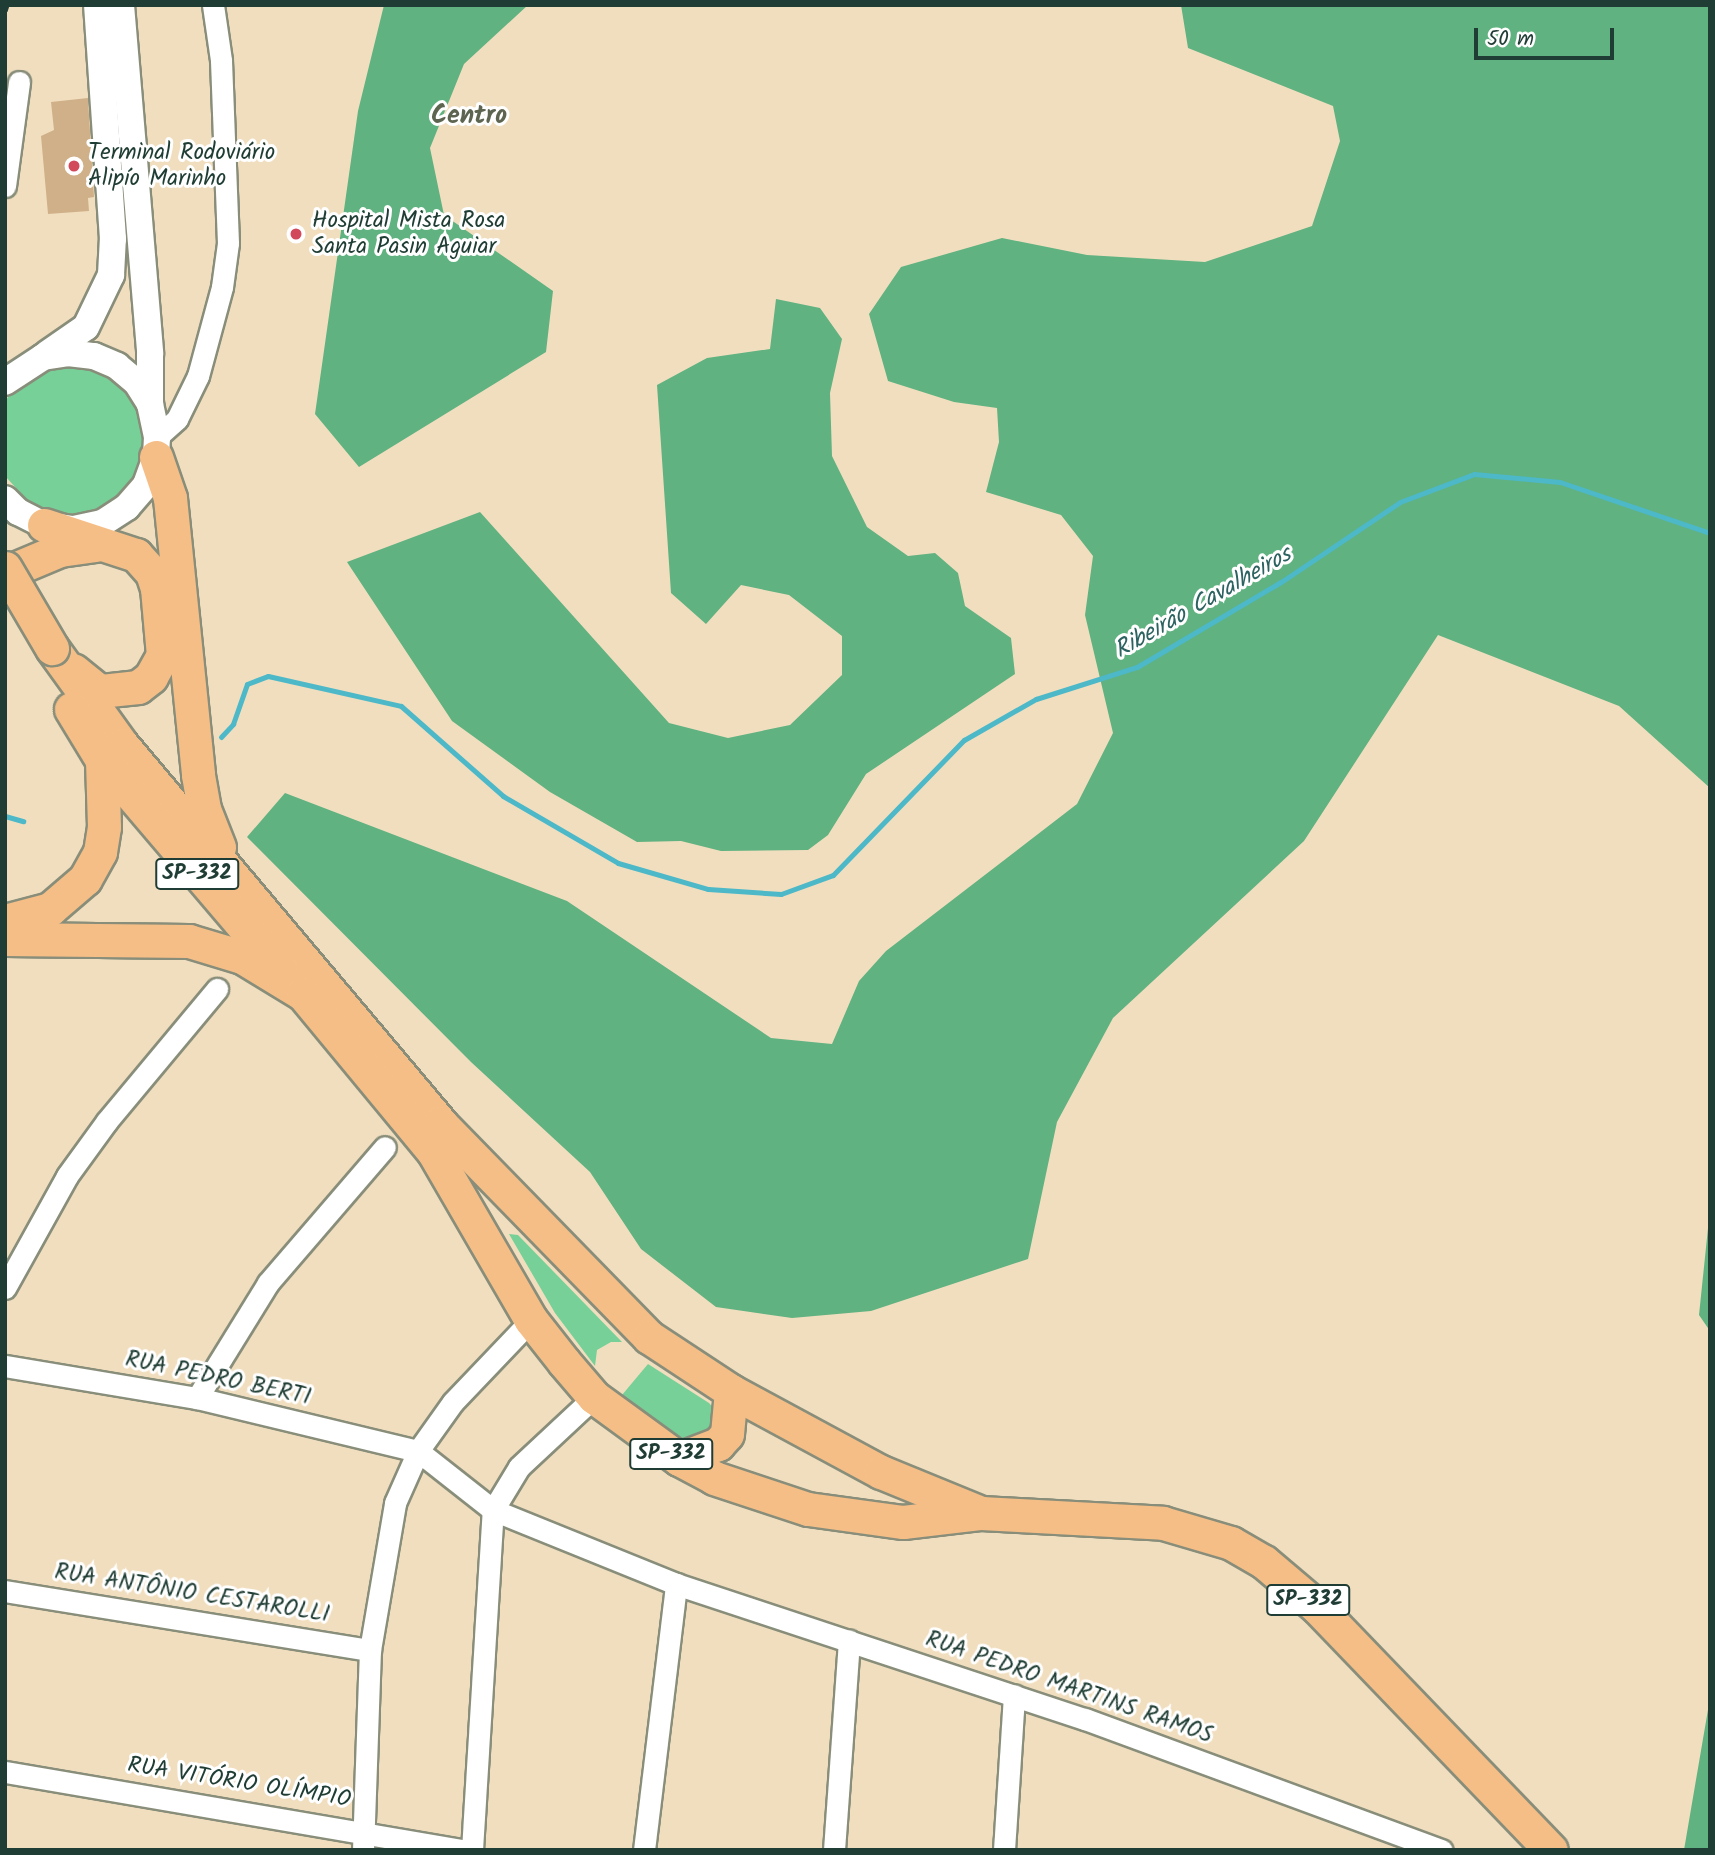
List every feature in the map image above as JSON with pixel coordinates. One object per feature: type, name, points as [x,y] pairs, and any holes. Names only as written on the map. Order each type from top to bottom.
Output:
[{"type":"main road","points":[[157,447],[170,498],[191,734],[202,798],[213,836],[239,883]]},
{"type":"main road","points":[[5,570],[79,536],[136,555],[152,573],[162,617],[158,669],[138,687],[99,691],[52,648]]},
{"type":"main road","name":"SP-332","points":[[5,570],[52,648],[107,726],[239,883],[433,1151],[531,1320],[594,1397],[679,1459],[715,1478],[808,1508],[903,1522],[981,1513],[1164,1523],[1201,1531],[1264,1562],[1317,1607],[1552,1850]]},
{"type":"main road","name":"SP-332","points":[[5,599],[99,755],[440,1123],[639,1328],[731,1391],[881,1472],[981,1513]]},
{"type":"main road","points":[[5,921],[50,909],[85,879],[100,852],[104,827],[99,755]]},
{"type":"main road","points":[[5,939],[189,941],[242,957],[315,990]]},
{"type":"main road","name":"SP-332","points":[[679,1459],[718,1444],[727,1434],[731,1391]]},
{"type":"street","points":[[5,382],[86,327],[111,275],[113,239],[97,5]]},
{"type":"street","points":[[121,5],[150,354],[150,404],[157,447]]},
{"type":"street","points":[[5,499],[18,512],[79,536],[127,508],[146,485],[157,447],[191,397],[222,287],[228,243],[221,60],[214,5]]},
{"type":"street","points":[[5,186],[19,82]]},
{"type":"street","points":[[43,357],[68,352],[94,356],[117,366],[137,383],[150,404]]},
{"type":"street","points":[[5,1288],[67,1176],[107,1121],[217,989]]},
{"type":"street","points":[[197,1398],[268,1283],[385,1147]]},
{"type":"street","points":[[363,1840],[370,1650],[395,1503],[418,1451],[453,1402],[531,1320]]},
{"type":"street","name":"RUA PEDRO BERTI","points":[[5,1366],[197,1398],[418,1451]]},
{"type":"street","points":[[472,1850],[493,1510],[519,1467],[594,1397]]},
{"type":"street","name":"RUA PEDRO MARTINS RAMOS","points":[[418,1451],[493,1510],[676,1584],[1014,1695],[1442,1850]]},
{"type":"street","points":[[643,1850],[676,1584]]},
{"type":"street","name":"RUA ANTÔNIO CESTAROLLI","points":[[5,1591],[370,1650]]},
{"type":"street","points":[[834,1850],[849,1641]]},
{"type":"street","points":[[1004,1850],[1014,1695]]},
{"type":"street","name":"RUA VITÓRIO OLÍMPIO","points":[[5,1772],[363,1840],[463,1850]]},
{"type":"green space","points":[[384,5],[528,5],[464,64],[430,148],[444,215],[553,291],[546,352],[359,467],[315,414],[358,111]]},
{"type":"green space","points":[[1181,5],[1710,5],[1710,788],[1619,706],[1438,635],[1304,841],[1113,1018],[1057,1122],[1028,1259],[871,1311],[792,1318],[716,1307],[641,1249],[590,1172],[471,1062],[247,837],[285,793],[567,901],[771,1038],[832,1044],[859,981],[886,951],[1077,804],[1113,733],[1085,615],[1093,556],[1061,515],[986,492],[999,442],[997,408],[954,402],[888,381],[869,314],[901,267],[1002,238],[1087,255],[1205,262],[1312,226],[1340,141],[1333,106],[1188,48]]},
{"type":"green space","points":[[776,299],[820,308],[842,339],[830,393],[832,456],[867,527],[908,556],[935,553],[958,573],[965,606],[1011,638],[1015,674],[866,774],[828,835],[808,850],[721,851],[681,841],[637,842],[550,792],[452,721],[347,562],[480,512],[669,723],[728,738],[790,725],[842,675],[842,636],[789,595],[741,585],[706,624],[671,593],[657,385],[707,358],[770,349]]},
{"type":"green space","points":[[77,363],[101,369],[122,383],[138,403],[145,427],[145,452],[136,475],[121,495],[100,508],[76,514],[50,512],[28,501],[5,476],[5,402],[11,392],[52,365]]},
{"type":"green space","points":[[1710,1209],[1710,1331],[1699,1315]]},
{"type":"green space","points":[[509,1234],[518,1235],[622,1342],[611,1342],[597,1350],[595,1366],[555,1313]]},
{"type":"green space","points":[[648,1364],[709,1403],[722,1418],[701,1445],[672,1434],[622,1395]]},
{"type":"green space","points":[[1710,1698],[1710,1850],[1684,1850]]},
{"type":"building","name":"Terminal Rodoviário Alipío Marinho","points":[[88,98],[94,197],[88,198],[89,211],[48,214],[41,136],[54,130],[51,102]]},
{"type":"waterway","name":"Ribeirão Cavalheiros","points":[[221,737],[233,724],[247,684],[268,676],[401,706],[503,796],[618,863],[708,889],[781,894],[833,875],[964,740],[1036,699],[1137,667],[1281,582],[1400,502],[1474,474],[1560,482],[1710,533]]},
{"type":"waterway","name":"Ribeirão Cavalheiros","points":[[5,816],[23,821]]},
{"type":"railway","points":[[5,11],[7,5]]},
{"type":"place","name":"Terminal Rodoviário Alipío Marinho","points":[[74,166]]},
{"type":"place","name":"Hospital Mista Rosa Santa Pasin Aguiar","points":[[296,234]]},
{"type":"district","name":"Centro","points":[[469,117]]}]
